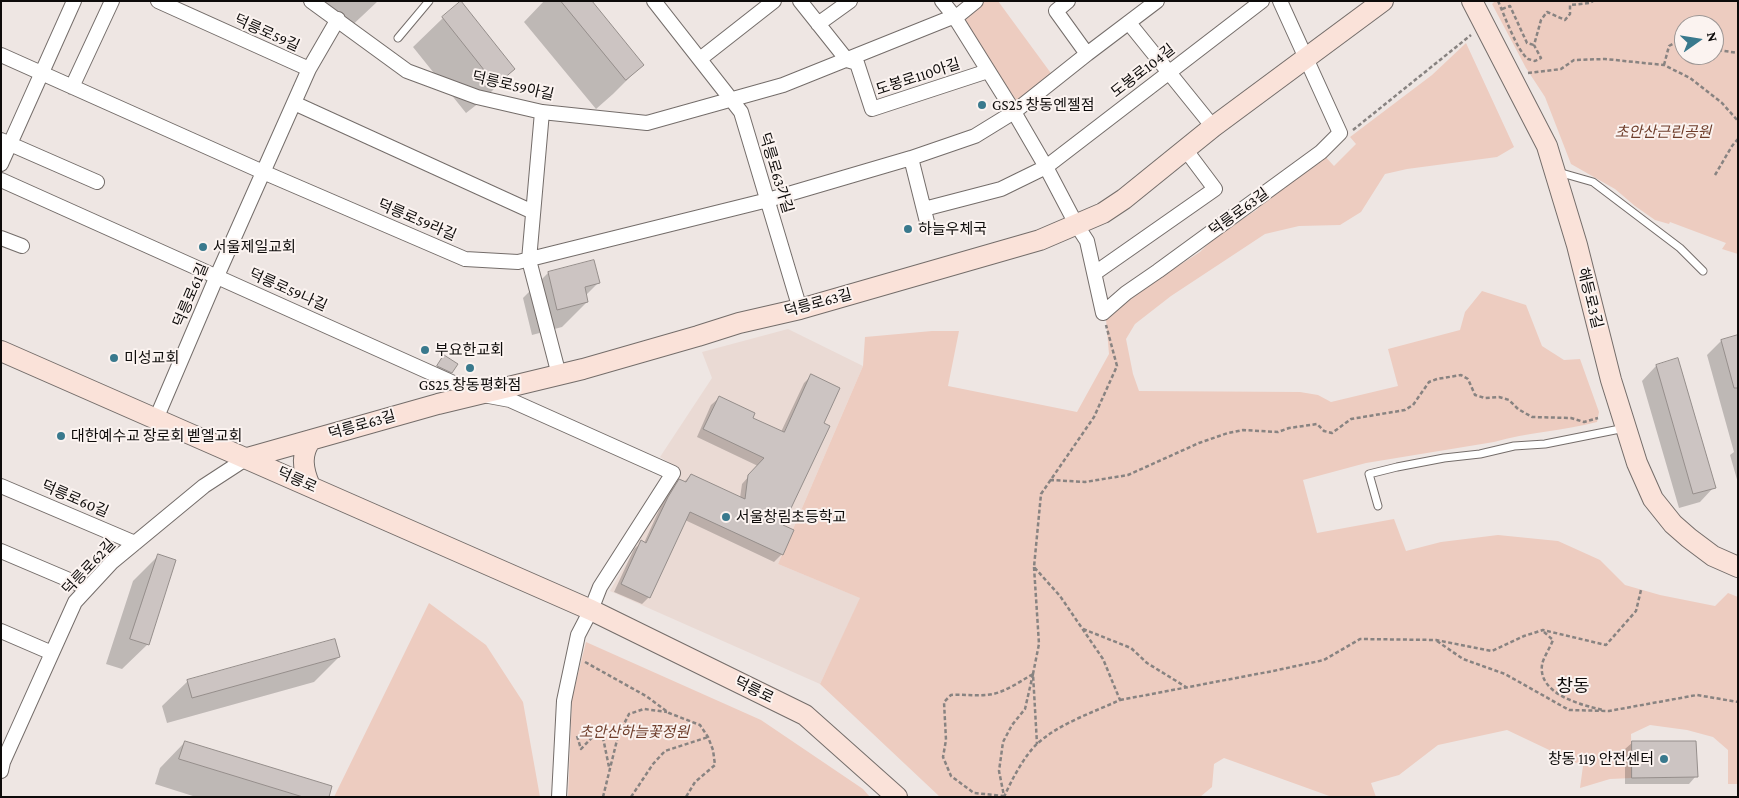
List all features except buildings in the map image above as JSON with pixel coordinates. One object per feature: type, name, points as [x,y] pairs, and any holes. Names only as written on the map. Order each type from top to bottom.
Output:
[{"type":"street","points":[[1,164],[6,142],[42,74],[74,1]]},
{"type":"street","points":[[72,87],[112,1]]},
{"type":"street","name":"덕릉로59길","points":[[158,1],[308,70]]},
{"type":"street","name":"덕릉로59아길","points":[[311,1],[407,71],[477,97],[542,112],[647,122],[732,99]]},
{"type":"street","name":"덕릉로63가길","points":[[654,1],[741,112],[800,309]]},
{"type":"street","points":[[700,59],[774,1]]},
{"type":"street","name":"도봉로110아길","points":[[800,1],[847,60],[857,63],[872,109],[988,71]]},
{"type":"street","points":[[818,24],[850,1]]},
{"type":"street","points":[[942,1],[954,16],[1014,112],[1086,241],[1103,313]]},
{"type":"street","points":[[732,99],[783,85],[847,60],[960,14],[976,1]]},
{"type":"street","points":[[1068,1],[1056,11],[1087,54]]},
{"type":"street","points":[[768,200],[911,158],[975,136],[1014,112],[1157,1]]},
{"type":"street","name":"도봉로104길","points":[[1046,168],[1262,1]]},
{"type":"street","points":[[1280,1],[1306,58]]},
{"type":"street","name":"덕릉로63길","points":[[247,458],[478,394],[559,375],[739,323],[800,309],[1040,240],[1103,214],[1213,127],[1383,1]]},
{"type":"street","name":"해등로3길","points":[[1472,1],[1547,146],[1577,245],[1611,380],[1637,463],[1653,499],[1660,509],[1689,538],[1713,556],[1738,568]]},
{"type":"street","name":"덕릉로61길","points":[[156,419],[308,70],[338,19]]},
{"type":"street","points":[[1129,23],[1213,127]]},
{"type":"street","name":"덕릉로59라길","points":[[1,55],[263,172],[465,259],[518,262],[529,260],[768,200]]},
{"type":"street","name":"덕릉로63길","points":[[1103,313],[1126,293],[1321,152],[1340,133],[1306,58]]},
{"type":"street","points":[[294,103],[533,212]]},
{"type":"street","points":[[542,112],[529,260],[559,375]]},
{"type":"street","points":[[6,142],[97,182]]},
{"type":"street","points":[[1095,273],[1215,189],[1185,149]]},
{"type":"street","points":[[911,158],[928,226]]},
{"type":"street","points":[[924,209],[1001,189],[1046,168]]},
{"type":"street","name":"덕릉로59나길","points":[[1,180],[478,394]]},
{"type":"street","points":[[1,238],[22,246]]},
{"type":"street","name":"덕릉로","points":[[1,351],[591,610],[805,715],[898,797]]},
{"type":"street","name":"덕릉로63길","points":[[478,394],[510,400],[673,473],[600,586],[591,610]]},
{"type":"street","points":[[310,486],[304,473],[303,460],[305,447],[311,440]]},
{"type":"street","name":"덕릉로62길","points":[[1,771],[3,762],[75,602],[112,562],[204,486],[247,458]]},
{"type":"street","name":"덕릉로60길","points":[[1,486],[135,543]]},
{"type":"street","points":[[1,551],[88,588]]},
{"type":"street","points":[[559,797],[564,701],[578,635],[591,610]]},
{"type":"street","points":[[1,631],[52,653]]},
{"type":"lane","points":[[398,38],[429,1]]},
{"type":"lane","points":[[1554,171],[1593,182],[1680,248],[1703,271]]},
{"type":"lane","points":[[1378,506],[1369,474],[1444,458],[1480,454],[1514,446],[1545,444],[1626,428]]},
{"type":"path","points":[[1498,1],[1523,54],[1528,59],[1535,61],[1541,58],[1534,45],[1541,20],[1547,12],[1565,20],[1570,14],[1570,5],[1593,1]]},
{"type":"path","points":[[1502,9],[1510,6],[1527,43],[1534,45]]},
{"type":"path","points":[[1348,135],[1484,25]]},
{"type":"path","points":[[1664,65],[1669,46],[1674,43]]},
{"type":"path","points":[[1724,51],[1738,53]]},
{"type":"path","points":[[1512,78],[1524,73],[1562,69],[1574,60],[1605,59],[1664,65],[1690,78],[1722,103],[1738,121]]},
{"type":"path","points":[[1715,175],[1738,139]]},
{"type":"path","points":[[1004,796],[999,771],[1003,742],[1012,725],[1025,708],[1039,644],[1034,567],[1041,494],[1094,417],[1117,366],[1103,313]]},
{"type":"path","points":[[1050,480],[1085,482],[1128,475],[1198,443],[1242,430],[1278,432],[1289,428],[1317,424],[1324,431],[1332,433],[1351,419],[1405,410],[1413,405],[1429,382],[1461,375],[1468,379],[1475,395],[1485,398],[1499,397],[1509,400],[1518,409],[1532,417],[1571,418],[1584,422],[1598,418]]},
{"type":"path","points":[[1034,567],[1060,596],[1103,659],[1120,700]]},
{"type":"path","points":[[1004,796],[1012,778],[1036,744],[1059,729],[1120,700],[1324,660],[1360,638],[1436,640],[1492,651],[1524,636],[1543,630],[1606,645],[1636,611],[1641,590]]},
{"type":"path","points":[[1082,629],[1131,648],[1147,663],[1187,687]]},
{"type":"path","points":[[1543,630],[1553,640],[1542,665],[1544,681],[1557,694],[1578,704],[1609,711]]},
{"type":"path","points":[[1436,640],[1463,659],[1505,674],[1569,710],[1609,711],[1697,695],[1738,702]]},
{"type":"path","points":[[582,660],[646,696],[669,713]]},
{"type":"path","points":[[1033,674],[1036,744]]},
{"type":"path","points":[[1004,796],[974,793],[951,776],[943,757],[946,740],[944,702],[951,695],[987,695],[1006,689],[1033,674]]},
{"type":"path","points":[[604,797],[618,736],[629,714],[644,710],[669,713],[700,725],[708,737],[713,750],[715,765],[695,782],[686,797]]},
{"type":"path","points":[[576,732],[581,750],[601,728],[610,769]]},
{"type":"path","points":[[631,797],[653,764],[666,751],[708,737]]},
{"type":"shaded area","name":"서울창림초등학교","points":[[788,329],[863,366],[778,564],[861,598],[820,684],[610,591],[680,470],[660,457],[712,378],[702,352]]},
{"type":"green space","points":[[985,1],[998,1],[1053,76],[1018,103],[961,18]]},
{"type":"green space","name":"초안산근린공원","points":[[1495,1],[1738,1],[1738,254],[1722,249],[1726,243],[1670,222],[1669,224],[1655,220],[1615,189],[1571,164],[1545,97],[1526,68],[1492,4]]},
{"type":"green space","points":[[1466,43],[1514,147],[1497,157],[1407,169],[1385,174],[1361,212],[1340,225],[1299,226],[1265,234],[1171,296],[1135,324],[1126,339],[1133,374],[1139,391],[1300,392],[1318,395],[1331,402],[1398,386],[1388,349],[1460,330],[1465,312],[1482,291],[1526,305],[1542,346],[1564,360],[1580,359],[1599,412],[1597,422],[1494,442],[1366,463],[1303,480],[1317,533],[1394,519],[1406,551],[1441,542],[1498,535],[1558,541],[1600,560],[1625,585],[1660,595],[1715,606],[1728,593],[1738,597],[1738,784],[1728,784],[1728,750],[1713,737],[1687,730],[1650,725],[1631,734],[1632,778],[1610,779],[1580,788],[1583,766],[1507,730],[1438,745],[1399,775],[1371,783],[1376,797],[1332,797],[1224,758],[1214,764],[1212,787],[1200,797],[940,797],[820,684],[860,598],[778,564],[863,366],[865,337],[932,331],[959,331],[948,386],[1077,412],[1109,354],[1106,319],[1128,298],[1200,252],[1216,236],[1258,209],[1256,201],[1321,152],[1334,166],[1356,144],[1350,137],[1432,75]]},
{"type":"green space","points":[[429,603],[486,645],[523,702],[540,797],[334,797]]},
{"type":"green space","name":"초안산하늘꽃정원","points":[[586,642],[761,720],[863,789],[870,797],[568,797],[572,698]]},
{"type":"place","name":"GS25 창동엔젤점","points":[[982,105]]},
{"type":"place","name":"하늘우체국","points":[[908,229]]},
{"type":"place","name":"서울제일교회","points":[[203,247]]},
{"type":"place","name":"부요한교회","points":[[425,350]]},
{"type":"place","name":"미성교회","points":[[114,358]]},
{"type":"place","name":"GS25 창동평화점","points":[[470,368]]},
{"type":"place","name":"대한예수교 장로회 벧엘교회","points":[[61,436]]},
{"type":"place","name":"서울창림초등학교","points":[[726,517]]},
{"type":"place","name":"창동 119 안전센터","points":[[1664,759]]},
{"type":"district","name":"창동","points":[[1573,686]]}]
